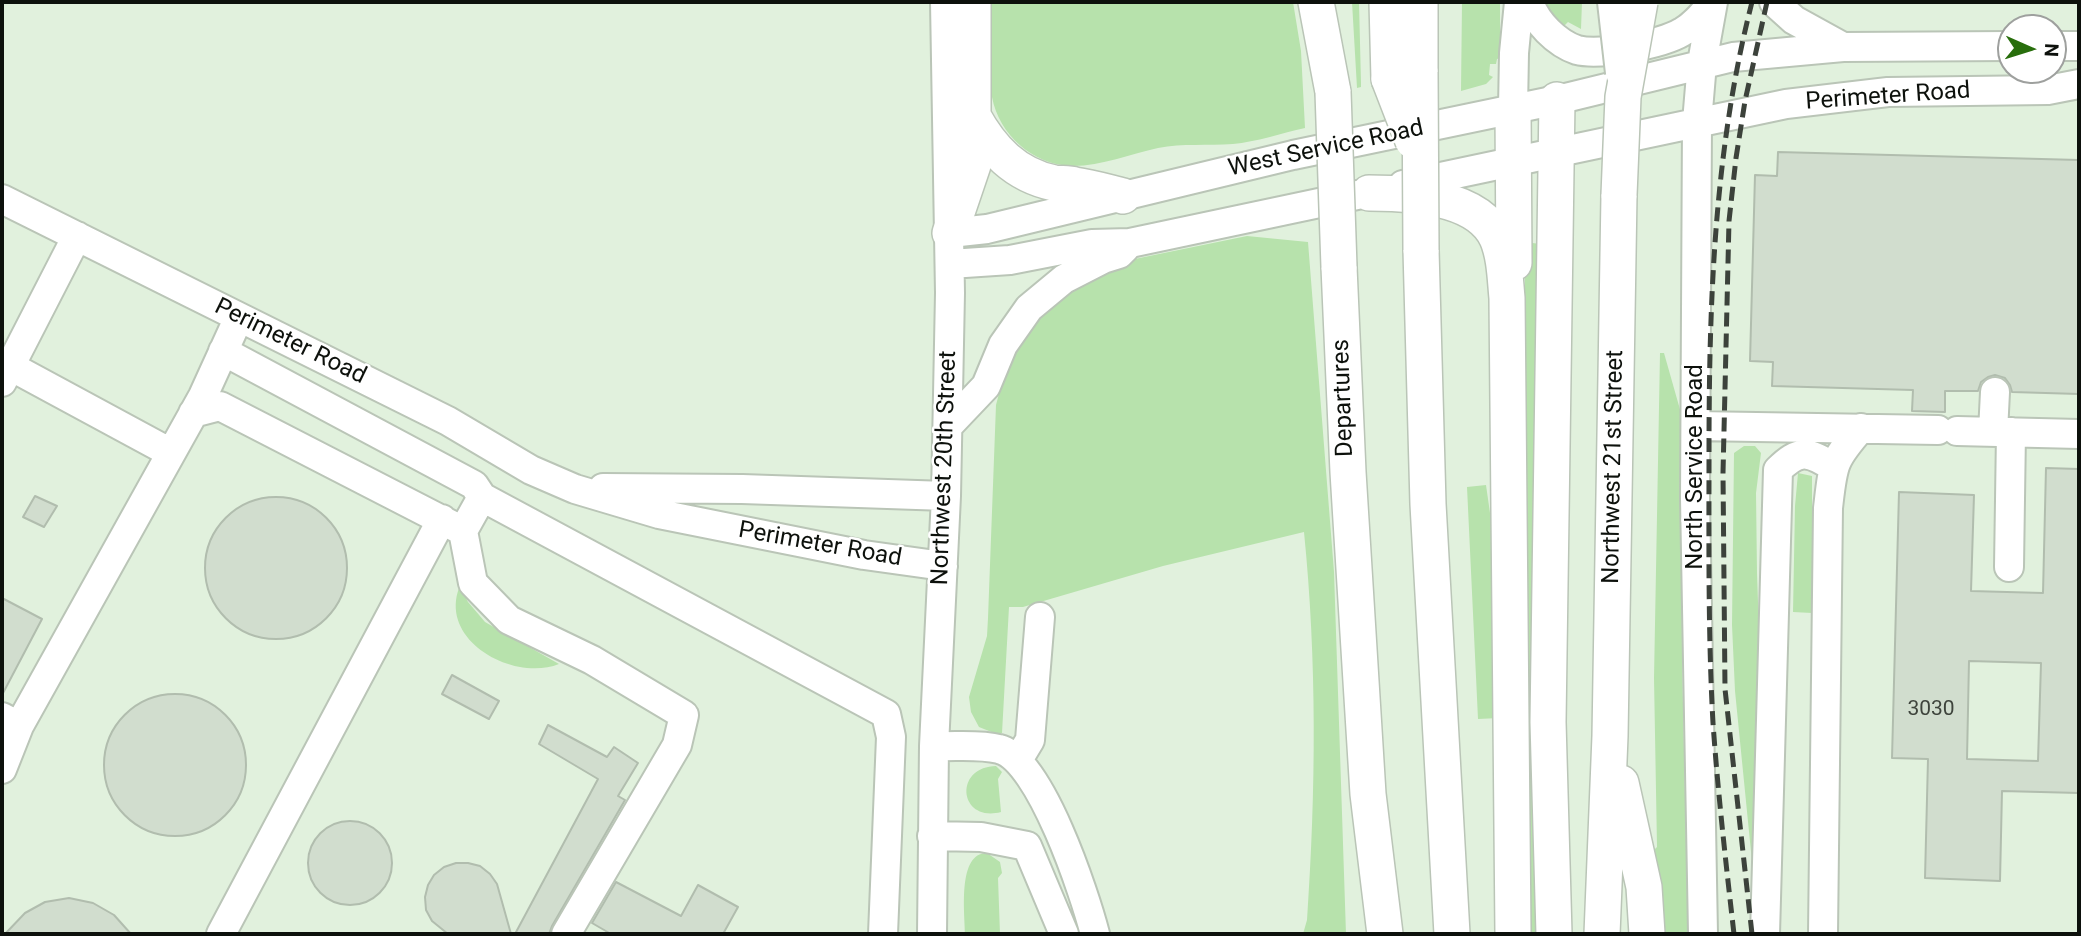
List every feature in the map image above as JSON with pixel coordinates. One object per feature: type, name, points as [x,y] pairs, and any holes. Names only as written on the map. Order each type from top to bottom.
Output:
[{"type":"main road","points":[[950,248],[973,165],[973,2]]},
{"type":"main road","points":[[1316,2],[1333,92]]},
{"type":"main road","name":"Departures","points":[[1336,2],[1339,47],[1333,92],[1339,267],[1348,472],[1368,794]]},
{"type":"main road","points":[[1387,2],[1419,158],[1426,466],[1452,934]]},
{"type":"main road","points":[[1404,76],[1420,2]]},
{"type":"main road","name":"Northwest 21st Street","points":[[1602,934],[1610,736],[1619,195],[1623,97],[1640,2]]},
{"type":"main road","points":[[1554,934],[1548,722],[1557,100]]},
{"type":"main road","points":[[1507,298],[1514,264],[1513,109]]},
{"type":"main road","points":[[973,116],[991,145],[1013,166],[1024,172],[1052,182],[1074,184],[1123,196]]},
{"type":"main road","points":[[1369,193],[1411,195],[1471,210],[1483,217],[1500,247],[1507,298],[1513,934]]},
{"type":"main road","points":[[1610,736],[1644,887],[1647,934]]},
{"type":"main road","points":[[1366,934],[1364,893],[1368,794]]},
{"type":"main road","points":[[1368,794],[1385,934]]},
{"type":"street","name":"Northwest 20th Street","points":[[932,934],[934,746],[948,426],[950,248],[945,2]]},
{"type":"street","points":[[1513,109],[1514,53],[1519,2]]},
{"type":"street","points":[[1528,2],[1542,25],[1559,40],[1577,50],[1605,51],[1634,47],[1681,33],[1713,2]]},
{"type":"street","points":[[1612,2],[1623,97]]},
{"type":"street","name":"North Service Road","points":[[1703,934],[1696,426],[1697,122],[1702,64],[1713,2]]},
{"type":"street","points":[[1774,2],[1794,20],[1843,47]]},
{"type":"street","name":"Perimeter Road","points":[[1702,64],[1770,52],[1843,47],[1997,46]]},
{"type":"street","name":"West Service Road","points":[[950,248],[987,229],[1293,155],[1557,100],[1702,64]]},
{"type":"street","name":"Perimeter Road","points":[[1697,122],[1786,104],[1888,92],[2049,90],[2079,84]]},
{"type":"street","points":[[2049,90],[2079,95]]},
{"type":"street","points":[[950,248],[1010,260],[1093,244],[1130,243],[1697,122]]},
{"type":"street","name":"Perimeter Road","points":[[2,199],[467,431],[531,470],[575,489],[659,514],[864,555],[943,566]]},
{"type":"street","points":[[77,236],[6,374],[171,453]]},
{"type":"street","points":[[948,426],[986,386],[1003,345],[1029,309],[1064,279],[1119,254],[1130,243]]},
{"type":"street","points":[[2,769],[10,722],[171,453],[239,317]]},
{"type":"street","points":[[223,351],[250,363],[474,485],[482,497],[886,714],[891,737],[883,934]]},
{"type":"street","points":[[1995,392],[2002,432],[2009,567]]},
{"type":"street","points":[[193,413],[220,407],[453,525],[473,583],[509,620],[592,660],[684,715],[677,745],[566,934]]},
{"type":"street","points":[[1696,426],[2079,434]]},
{"type":"street","points":[[1765,934],[1779,427]]},
{"type":"street","points":[[1823,934],[1828,508],[1833,467],[1839,453],[1861,428]]},
{"type":"street","points":[[1778,470],[1790,457],[1798,455],[1817,457],[1833,467]]},
{"type":"street","name":"Perimeter Road","points":[[575,489],[715,488],[946,496]]},
{"type":"street","points":[[221,934],[453,525],[482,497]]},
{"type":"street","points":[[1018,760],[1030,740],[1040,617]]},
{"type":"street","points":[[934,746],[1000,749],[1018,760],[1058,827],[1095,934]]},
{"type":"street","points":[[932,836],[981,837],[1027,846],[1064,934]]},
{"type":"shaded area","points":[[2,2],[2079,2],[2079,934],[2,934]]},
{"type":"green space","points":[[992,2],[1293,2],[1301,51],[1305,128],[1242,143],[1158,148],[1081,166],[1043,160],[1010,135],[996,111],[990,75]]},
{"type":"green space","points":[[1352,2],[1359,2],[1361,87],[1357,88]]},
{"type":"green space","points":[[1462,2],[1500,2],[1500,47],[1503,57],[1497,59],[1496,64],[1490,64],[1489,75],[1493,77],[1486,84],[1461,91]]},
{"type":"green space","points":[[1544,2],[1582,2],[1581,29],[1568,22],[1564,26],[1551,17]]},
{"type":"green space","points":[[1247,236],[1308,242],[1334,572],[1346,934],[1303,934],[1307,920],[1310,872],[1314,726],[1304,532],[1163,566],[1023,607],[1009,607],[1002,733],[979,727],[971,712],[969,697],[987,636],[996,405],[1015,351],[1032,324],[1057,299],[1125,261]]},
{"type":"green space","points":[[1525,242],[1540,244],[1544,934],[1524,934]]},
{"type":"green space","points":[[1660,353],[1664,353],[1681,413],[1682,658],[1688,934],[1660,934],[1655,849],[1654,678]]},
{"type":"green space","points":[[1744,446],[1755,446],[1761,453],[1756,493],[1763,745],[1758,922],[1735,691],[1732,625],[1734,453]]},
{"type":"green space","points":[[1798,473],[1812,476],[1812,613],[1793,612]]},
{"type":"green space","points":[[1486,485],[1491,520],[1499,718],[1478,719],[1467,487]]},
{"type":"green space","points":[[459,588],[485,622],[559,664],[541,668],[522,667],[485,653],[470,641],[460,625],[456,608]]},
{"type":"green space","points":[[996,766],[1002,772],[998,779],[1001,812],[987,813],[976,810],[967,794],[968,784],[973,775],[982,769]]},
{"type":"green space","points":[[987,853],[1000,862],[1002,873],[998,878],[1000,934],[965,934],[964,899],[967,873],[977,856]]},
{"type":"building","points":[[1778,152],[2079,160],[2079,394],[2012,392],[2005,378],[1995,375],[1981,382],[1978,391],[1945,391],[1945,412],[1912,411],[1913,390],[1772,386],[1773,362],[1750,361],[1755,175],[1777,176]]},
{"type":"building","points":[[2046,468],[2079,469],[2079,793],[2002,791],[2000,881],[1925,878],[1928,759],[1892,758],[1899,492],[1974,495],[1971,591],[2043,593]],"holes":[[[1969,661],[2041,663],[2038,761],[1967,759]]]},
{"type":"building","points":[[35,496],[57,506],[44,527],[23,517]]},
{"type":"building","points":[[276,497],[303,502],[326,518],[342,541],[347,568],[342,595],[326,618],[303,634],[276,639],[249,634],[226,618],[210,595],[205,568],[210,541],[226,518],[249,502]]},
{"type":"building","points":[[2,598],[42,619],[2,695]]},
{"type":"building","points":[[452,675],[499,701],[489,719],[442,694]]},
{"type":"building","points":[[175,694],[202,699],[225,715],[241,738],[246,765],[241,792],[225,815],[202,831],[175,836],[148,831],[125,815],[109,792],[104,765],[109,738],[125,715],[148,699]]},
{"type":"building","points":[[548,725],[607,757],[614,747],[638,763],[618,796],[625,800],[549,934],[515,934],[598,779],[539,744]]},
{"type":"building","points":[[350,821],[366,824],[385,840],[392,863],[389,879],[373,898],[350,905],[334,902],[315,886],[308,863],[311,847],[327,828]]},
{"type":"building","points":[[456,863],[480,866],[490,874],[497,884],[511,934],[448,934],[432,921],[426,910],[428,885],[434,875],[444,867]]},
{"type":"building","points":[[616,882],[681,916],[698,885],[738,907],[723,934],[611,934],[592,923]]},
{"type":"building","points":[[69,898],[93,903],[114,915],[131,934],[5,934],[25,913],[45,902]]},
{"type":"railway","points":[[1734,934],[1711,690],[1710,340],[1722,170],[1729,114],[1752,2]]},
{"type":"railway","points":[[1752,934],[1725,689],[1723,473],[1729,221],[1745,101],[1767,2]]}]
